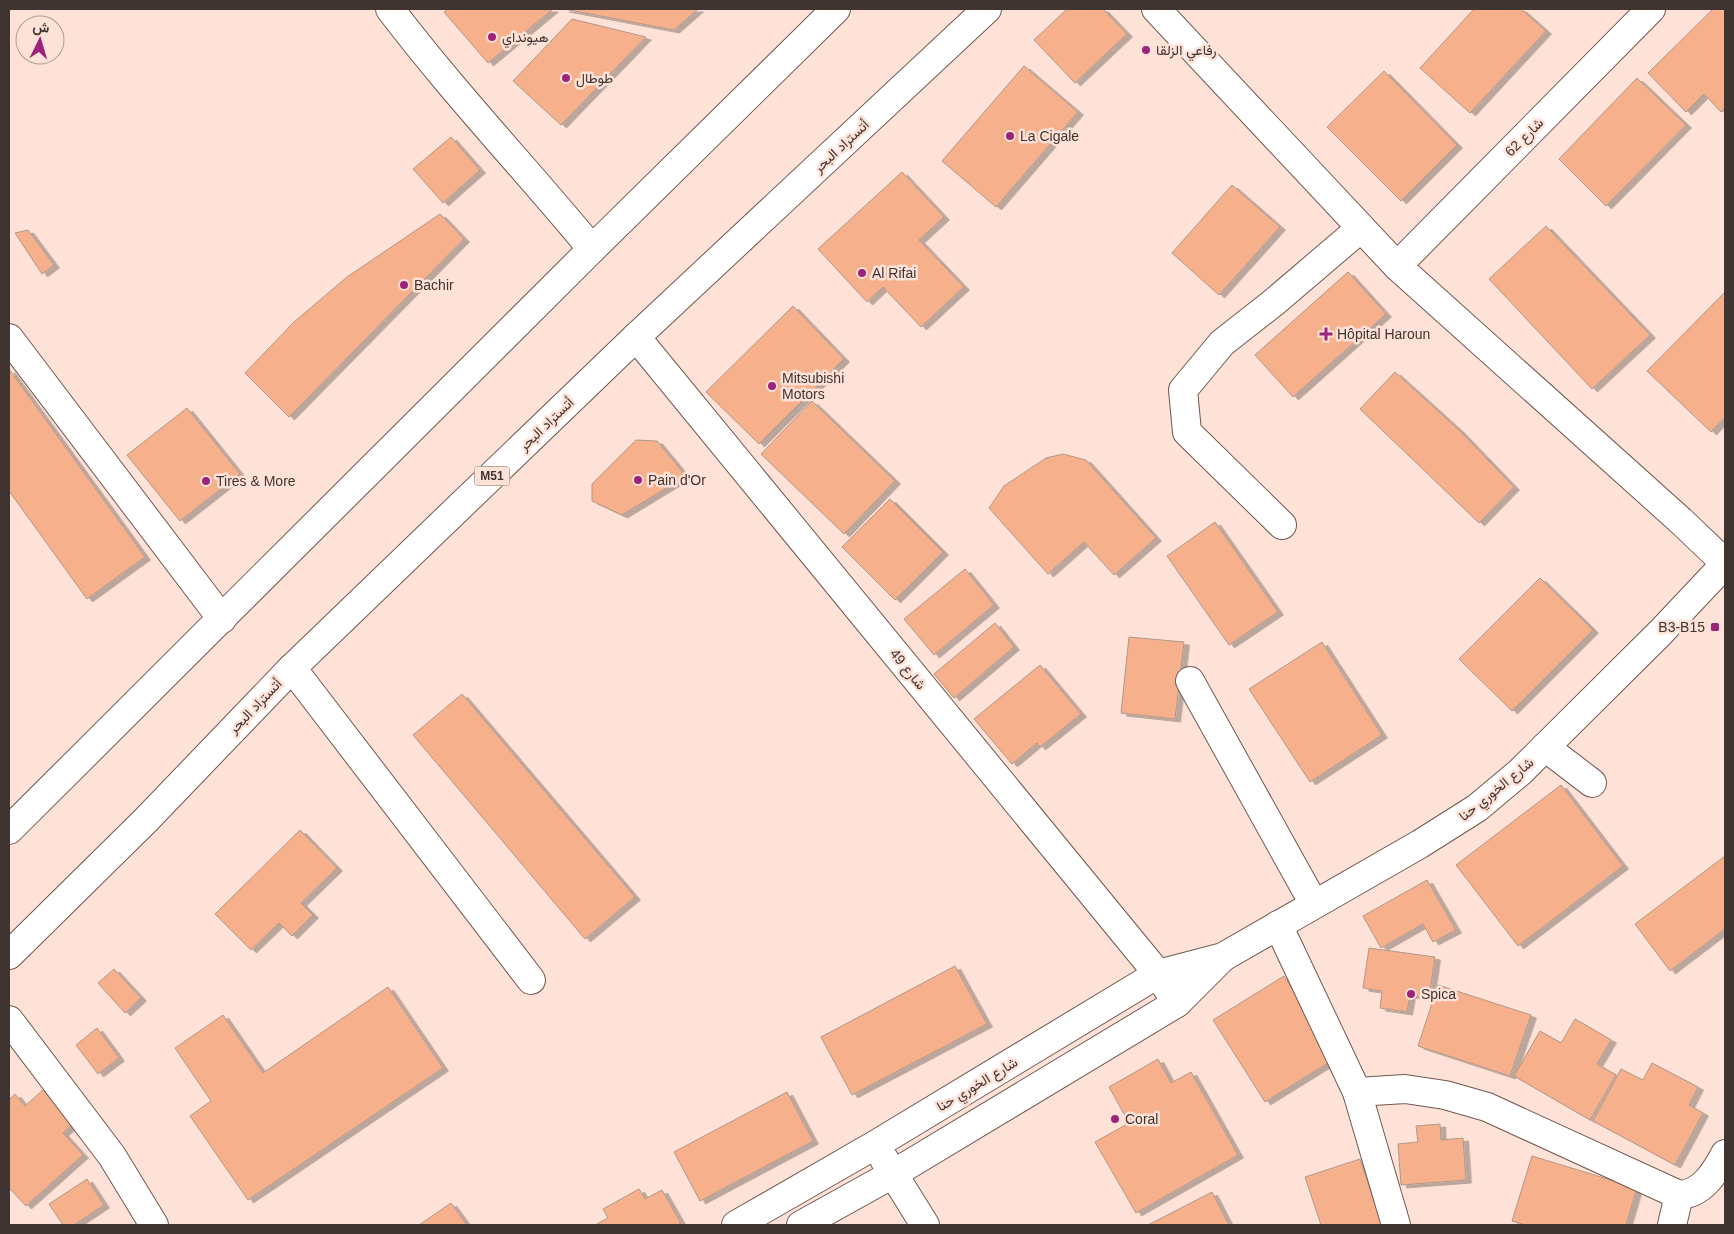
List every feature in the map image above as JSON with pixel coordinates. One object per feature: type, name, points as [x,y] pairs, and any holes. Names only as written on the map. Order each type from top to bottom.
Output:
[{"type":"main road","points":[[390,9],[432,64],[535,179],[592,248]]},
{"type":"main road","points":[[9,830],[592,248],[836,9]]},
{"type":"main road","name":"أتستراد البحر","points":[[9,955],[146,820],[292,668],[636,337],[987,9]]},
{"type":"main road","points":[[1156,9],[1396,266],[1674,514],[1725,564]]},
{"type":"main road","name":"شارع 62","points":[[1396,266],[1651,9]]},
{"type":"main road","points":[[1282,525],[1187,432],[1183,390],[1222,343],[1273,303],[1361,228]]},
{"type":"main road","name":"شارع 49","points":[[636,337],[1158,974],[1177,1003]]},
{"type":"main road","points":[[9,338],[222,619]]},
{"type":"main road","name":"شارع الخوري حنا","points":[[736,1225],[876,1146],[1158,974],[1223,957],[1420,844],[1477,808],[1545,747],[1661,632],[1725,564]]},
{"type":"main road","points":[[292,668],[531,980]]},
{"type":"main road","points":[[1190,681],[1314,904]]},
{"type":"main road","points":[[1545,747],[1592,783]]},
{"type":"main road","points":[[1278,926],[1357,1092],[1396,1225]]},
{"type":"main road","name":"شارع الخوري حنا","points":[[801,1225],[893,1174],[1177,1003],[1223,957]]},
{"type":"main road","points":[[9,1020],[112,1156],[154,1225]]},
{"type":"main road","points":[[1357,1092],[1405,1089],[1445,1095],[1487,1107],[1679,1195],[1689,1194],[1698,1190],[1718,1168],[1725,1154]]},
{"type":"main road","points":[[876,1146],[925,1225]]},
{"type":"main road","points":[[1672,1225],[1679,1195]]},
{"type":"building","name":"هيونداي","points":[[448,9],[553,9],[488,63],[444,12]]},
{"type":"building","name":"هيونداي","points":[[564,9],[698,9],[674,30]]},
{"type":"building","points":[[1067,9],[1103,9],[1127,34],[1075,83],[1034,40]]},
{"type":"building","points":[[1474,9],[1521,9],[1546,31],[1470,113],[1420,68]]},
{"type":"building","points":[[1713,9],[1725,9],[1725,108],[1721,112],[1704,94],[1686,112],[1648,73]]},
{"type":"building","points":[[572,19],[646,37],[561,125],[513,81]]},
{"type":"building","name":"La Cigale","points":[[1024,66],[1078,112],[996,207],[942,161]]},
{"type":"building","points":[[1384,71],[1457,145],[1401,201],[1327,127]]},
{"type":"building","points":[[1637,78],[1686,125],[1606,206],[1559,159]]},
{"type":"building","points":[[451,137],[480,170],[443,203],[413,169]]},
{"type":"building","points":[[902,172],[944,217],[919,240],[964,287],[921,327],[883,287],[867,302],[818,249]]},
{"type":"building","points":[[1232,185],[1280,227],[1219,295],[1172,253]]},
{"type":"building","points":[[440,214],[464,239],[289,417],[245,373],[294,322],[347,277]]},
{"type":"building","points":[[1546,226],[1650,335],[1592,389],[1489,279]]},
{"type":"building","points":[[28,230],[54,265],[42,274],[15,233]]},
{"type":"building","points":[[1348,272],[1386,314],[1293,397],[1255,355]]},
{"type":"building","points":[[1725,292],[1725,417],[1711,432],[1647,371]]},
{"type":"building","points":[[793,306],[844,359],[759,444],[706,392]]},
{"type":"building","points":[[9,369],[145,557],[87,599],[9,491]]},
{"type":"building","points":[[1395,372],[1459,430],[1514,487],[1479,523],[1360,409]]},
{"type":"building","points":[[812,401],[895,481],[844,534],[761,454]]},
{"type":"building","points":[[187,408],[240,474],[180,521],[127,455]]},
{"type":"building","name":"Pain d'Or","points":[[636,440],[657,441],[686,476],[622,515],[592,501],[592,484]]},
{"type":"building","points":[[1063,454],[1086,460],[1156,538],[1114,575],[1084,542],[1048,574],[989,508],[1004,486],[1046,458]]},
{"type":"building","points":[[890,499],[943,552],[895,600],[842,547]]},
{"type":"building","points":[[1215,522],[1278,612],[1229,645],[1167,556]]},
{"type":"building","points":[[965,569],[994,605],[934,655],[904,619]]},
{"type":"building","points":[[1540,578],[1593,630],[1512,711],[1459,659]]},
{"type":"building","points":[[995,623],[1014,647],[954,698],[934,674]]},
{"type":"building","points":[[1129,637],[1184,642],[1175,719],[1121,713]]},
{"type":"building","points":[[1322,642],[1382,735],[1310,782],[1249,689]]},
{"type":"building","points":[[1040,665],[1081,714],[1040,747],[1037,743],[1012,764],[974,719]]},
{"type":"building","points":[[462,694],[635,897],[585,939],[413,735]]},
{"type":"building","points":[[1561,785],[1623,866],[1518,946],[1456,865]]},
{"type":"building","points":[[300,830],[337,868],[301,903],[313,915],[292,936],[279,923],[251,950],[215,914]]},
{"type":"building","points":[[1725,856],[1725,929],[1670,971],[1635,924]]},
{"type":"building","points":[[1427,880],[1456,930],[1433,942],[1423,924],[1381,948],[1363,916]]},
{"type":"building","points":[[1369,948],[1435,957],[1429,998],[1410,995],[1407,1012],[1380,1008],[1382,991],[1363,988]]},
{"type":"building","points":[[955,966],[987,1024],[852,1095],[821,1037]]},
{"type":"building","points":[[114,969],[141,998],[125,1013],[98,983]]},
{"type":"building","points":[[1284,976],[1336,1058],[1265,1102],[1213,1020]]},
{"type":"building","points":[[1438,985],[1531,1015],[1510,1076],[1418,1046]]},
{"type":"building","points":[[388,987],[443,1068],[248,1200],[190,1116],[211,1101],[175,1048],[223,1015],[263,1073]]},
{"type":"building","points":[[1575,1019],[1611,1040],[1597,1064],[1616,1075],[1590,1120],[1514,1076],[1540,1031],[1561,1043]]},
{"type":"building","points":[[97,1028],[119,1058],[98,1074],[76,1045]]},
{"type":"building","points":[[1158,1059],[1171,1083],[1191,1072],[1238,1155],[1136,1213],[1095,1142],[1129,1123],[1109,1087]]},
{"type":"building","points":[[1652,1063],[1698,1087],[1689,1105],[1703,1113],[1675,1165],[1593,1121],[1621,1069],[1643,1080]]},
{"type":"building","points":[[43,1090],[73,1124],[63,1133],[83,1155],[26,1206],[9,1190],[9,1100],[15,1094],[25,1106]]},
{"type":"building","points":[[787,1092],[813,1141],[700,1201],[674,1152]]},
{"type":"building","points":[[1440,1124],[1441,1140],[1463,1138],[1466,1180],[1401,1185],[1398,1144],[1418,1142],[1416,1126]]},
{"type":"building","points":[[1532,1156],[1637,1188],[1626,1225],[1526,1225],[1512,1221]]},
{"type":"building","points":[[1360,1159],[1382,1225],[1321,1225],[1305,1177]]},
{"type":"building","points":[[87,1179],[104,1205],[74,1225],[63,1225],[49,1204]]},
{"type":"building","points":[[639,1189],[645,1199],[662,1190],[681,1223],[677,1225],[595,1225],[608,1218],[603,1209]]},
{"type":"building","points":[[1212,1192],[1229,1225],[1148,1225]]},
{"type":"building","points":[[451,1203],[467,1225],[419,1225]]},
{"type":"place","name":"هيونداي","points":[[492,37]]},
{"type":"place","name":"رفاعي الزلقا","points":[[1146,50]]},
{"type":"place","name":"طوطال","points":[[566,78]]},
{"type":"place","name":"La Cigale","points":[[1010,136]]},
{"type":"place","name":"Al Rifai","points":[[862,273]]},
{"type":"place","name":"Bachir","points":[[404,285]]},
{"type":"place","name":"Hôpital Haroun","points":[[1326,334]]},
{"type":"place","name":"Mitsubishi Motors","points":[[772,386]]},
{"type":"place","name":"Pain d'Or","points":[[638,480]]},
{"type":"place","name":"Tires & More","points":[[206,481]]},
{"type":"place","name":"B3-B15","points":[[1715,627]]},
{"type":"place","name":"Spica","points":[[1411,994]]},
{"type":"place","name":"Coral","points":[[1115,1119]]}]
